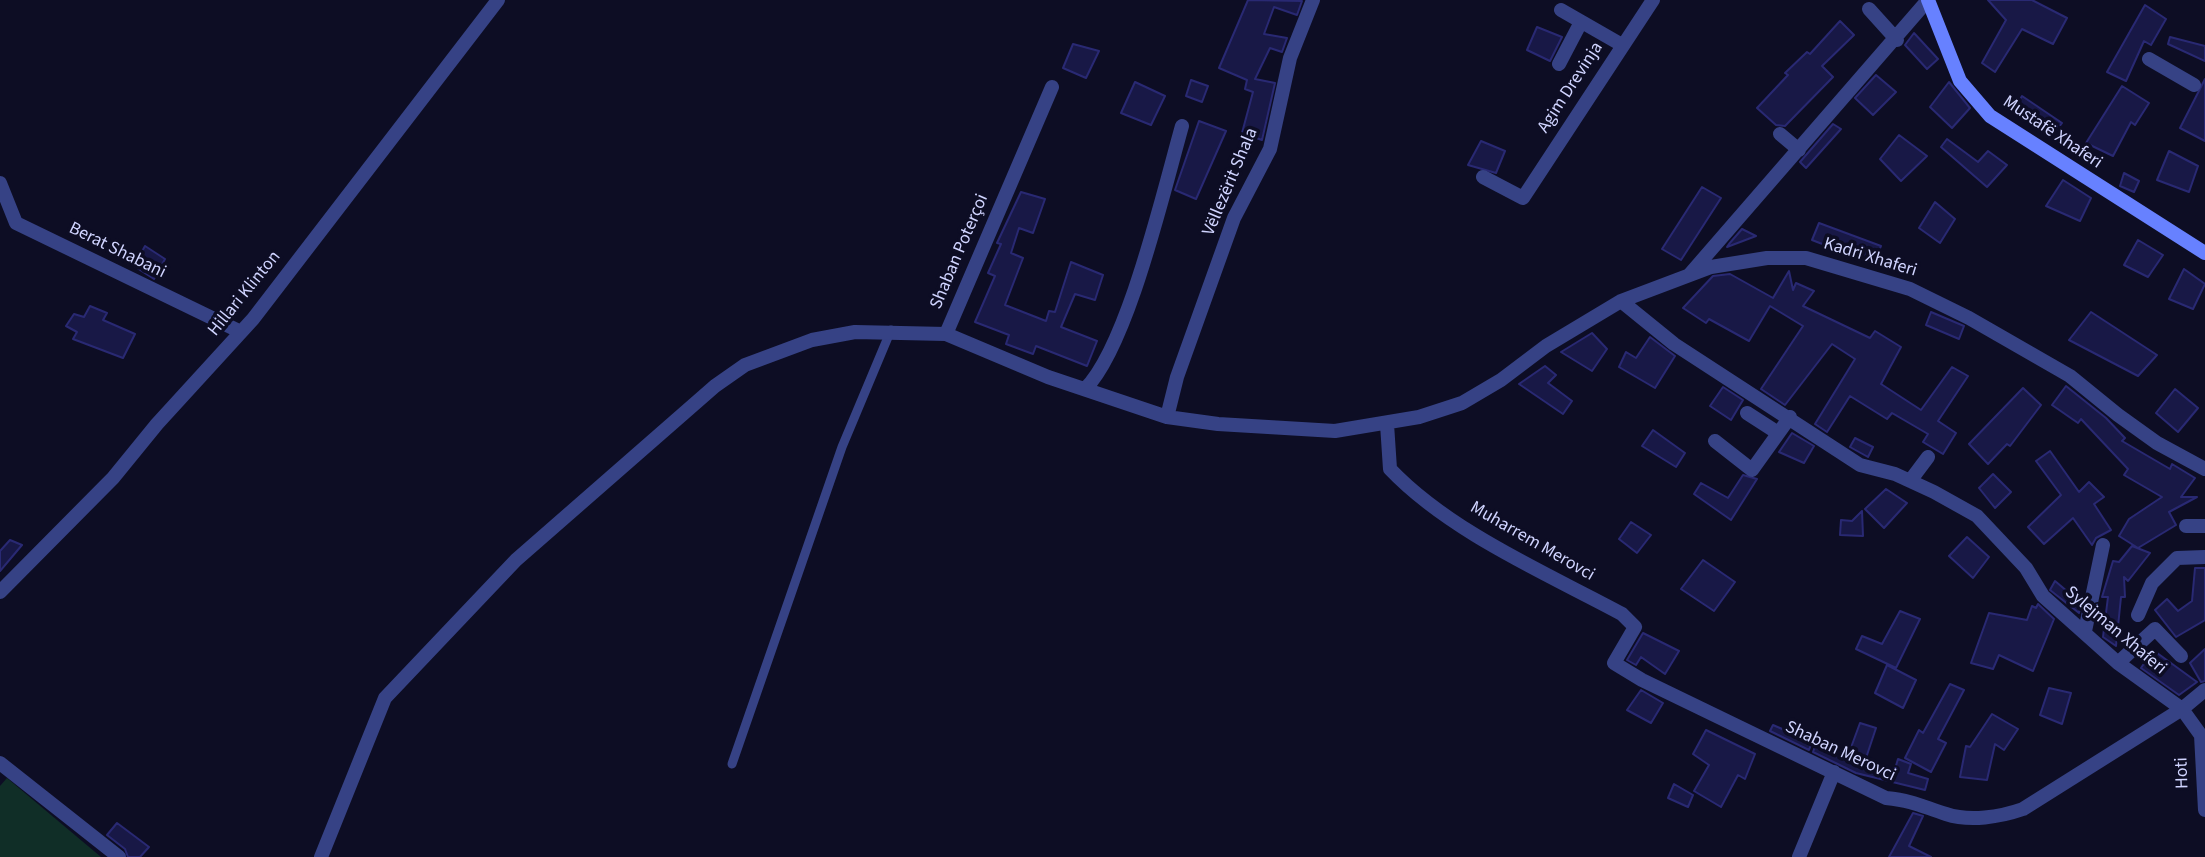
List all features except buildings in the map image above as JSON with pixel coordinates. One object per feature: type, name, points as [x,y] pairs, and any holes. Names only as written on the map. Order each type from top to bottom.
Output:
[{"type":"street","name":"Hillari Klinton","points":[[0,592],[113,478],[241,332],[498,0]]},
{"type":"street","name":"Vëllezërit Shala","points":[[1167,417],[1177,377],[1234,218],[1270,149],[1290,58],[1313,0]]},
{"type":"street","name":"Agim Drevinja","points":[[1483,177],[1523,198],[1653,0]]},
{"type":"street","points":[[1688,276],[1928,0]]},
{"type":"street","name":"Mustafë Xhaferi","points":[[1928,0],[1960,81],[1990,116],[2205,253]]},
{"type":"street","points":[[1870,9],[1896,40]]},
{"type":"street","points":[[1561,10],[1622,45]]},
{"type":"street","points":[[1559,64],[1581,22]]},
{"type":"street","points":[[2149,59],[2194,85]]},
{"type":"street","name":"Shaban Poterçoi","points":[[1052,87],[946,334],[1048,377],[1167,417],[1217,424],[1335,431],[1387,424]]},
{"type":"street","points":[[1085,389],[1096,377],[1122,320],[1182,126]]},
{"type":"street","points":[[1780,134],[1799,150]]},
{"type":"street","points":[[0,183],[16,223]]},
{"type":"street","name":"Berat Shabani","points":[[0,215],[241,332]]},
{"type":"street","name":"Kadri Xhaferi","points":[[1387,424],[1462,403],[1501,380],[1546,346],[1620,302],[1711,267],[1767,258],[1806,258],[1910,289],[1969,318],[2070,376],[2128,422],[2205,469]]},
{"type":"street","name":"Sylejman Xhaferi","points":[[1620,302],[1674,344],[1860,465],[1910,481],[1977,516],[2026,568],[2043,596],[2118,663],[2182,709]]},
{"type":"street","points":[[321,857],[385,698],[516,560],[715,386],[745,365],[812,341],[855,331],[891,330],[946,334]]},
{"type":"street","points":[[1747,413],[1778,433]]},
{"type":"street","points":[[1715,441],[1752,470],[1790,417]]},
{"type":"street","name":"Muharrem Merovci","points":[[1387,424],[1390,469],[1421,499],[1500,547],[1622,614],[1635,627],[1614,663],[1642,680]]},
{"type":"street","points":[[1910,481],[1928,457]]},
{"type":"street","points":[[2186,526],[2205,526]]},
{"type":"street","points":[[2085,631],[2104,545]]},
{"type":"street","points":[[2138,615],[2152,583],[2177,558],[2205,557]]},
{"type":"street","points":[[2118,663],[2155,629],[2181,656]]},
{"type":"street","name":"Shaban Merovci","points":[[1642,680],[1886,797],[1916,801],[1948,815],[1997,818],[2023,809],[2182,709],[2205,690]]},
{"type":"street","name":"Hoti","points":[[2182,709],[2203,738],[2205,810]]},
{"type":"street","points":[[0,763],[118,857]]},
{"type":"street","points":[[1799,857],[1834,772]]},
{"type":"lane","points":[[732,764],[838,460],[891,330]]},
{"type":"green space","points":[[7,778],[101,857],[0,857],[0,786]]}]
